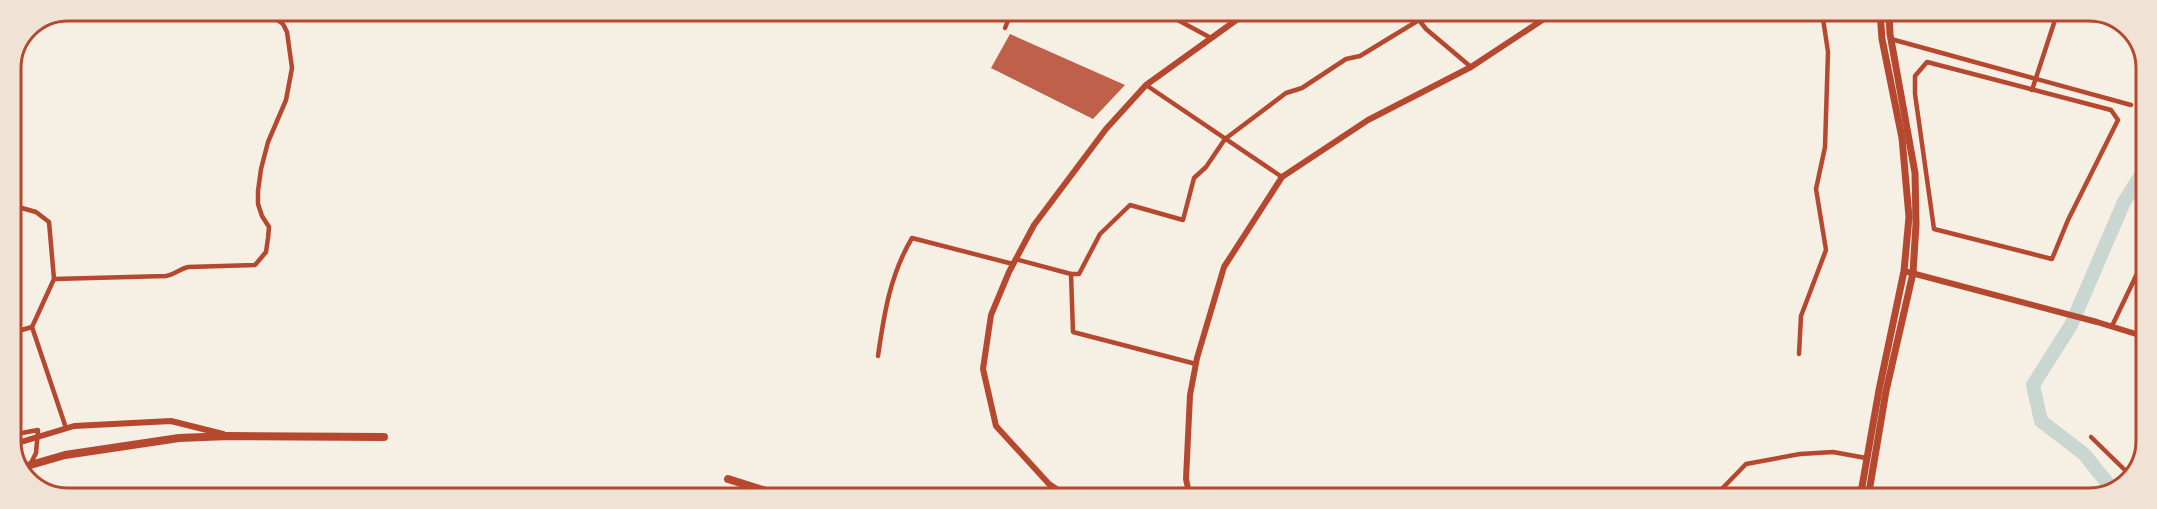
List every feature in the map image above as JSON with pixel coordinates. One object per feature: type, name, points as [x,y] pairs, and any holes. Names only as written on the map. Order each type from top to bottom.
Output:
[{"type":"main road","points":[[1862,488],[1904,271],[1909,217],[1902,138],[1882,39],[1881,21]]},
{"type":"main road","points":[[1870,488],[1886,391],[1913,273],[1916,224],[1916,173],[1891,39],[1890,21]]},
{"type":"main road","points":[[28,466],[65,455],[179,438],[384,437]]},
{"type":"main road","points":[[728,479],[756,488]]},
{"type":"street","points":[[54,279],[166,276],[176,274],[180,269],[188,267],[255,265],[267,252],[269,227],[262,216],[258,191],[268,142],[286,100],[292,68],[287,32],[279,21]]},
{"type":"street","points":[[1005,28],[1008,21]]},
{"type":"street","points":[[1180,21],[1211,38]]},
{"type":"street","points":[[1055,488],[996,426],[983,369],[991,315],[1014,262],[1034,225],[1107,129],[1146,85],[1235,21]]},
{"type":"street","points":[[878,356],[886,300],[895,273],[912,238],[1014,262],[1079,274],[1100,234],[1130,205],[1184,220],[1194,178],[1206,167],[1225,139],[1286,93],[1302,88],[1346,59],[1360,56],[1417,21]]},
{"type":"street","points":[[1420,21],[1471,67]]},
{"type":"street","points":[[1188,488],[1186,479],[1190,395],[1196,364],[1224,267],[1282,177],[1368,120],[1471,67],[1541,21]]},
{"type":"street","points":[[1798,354],[1801,316],[1826,250],[1816,189],[1825,147],[1828,52],[1823,21]]},
{"type":"street","points":[[2032,90],[2054,21]]},
{"type":"street","points":[[1891,39],[2131,105]]},
{"type":"street","points":[[1927,62],[2032,90],[2111,110],[2118,120],[2068,220],[2052,259],[1934,230],[1915,94],[1915,76],[1927,62]]},
{"type":"street","points":[[1146,85],[1282,177]]},
{"type":"street","points":[[21,208],[36,212],[49,222],[54,279],[32,327],[66,428]]},
{"type":"street","points":[[1904,271],[2136,334]]},
{"type":"street","points":[[1071,274],[1073,332],[1196,364]]},
{"type":"street","points":[[2112,326],[2136,276]]},
{"type":"street","points":[[21,330],[32,327]]},
{"type":"street","points":[[21,442],[74,426],[171,421],[229,436]]},
{"type":"street","points":[[21,433],[38,430],[36,453],[29,467]]},
{"type":"street","points":[[2091,437],[2126,470]]},
{"type":"street","points":[[1723,488],[1746,464],[1788,456],[1833,452],[1866,458]]},
{"type":"building","points":[[1010,34],[1125,85],[1093,119],[991,68]]},
{"type":"waterway","points":[[2108,484],[2084,454],[2041,421],[2033,385],[2071,325],[2124,202],[2136,183]]}]
